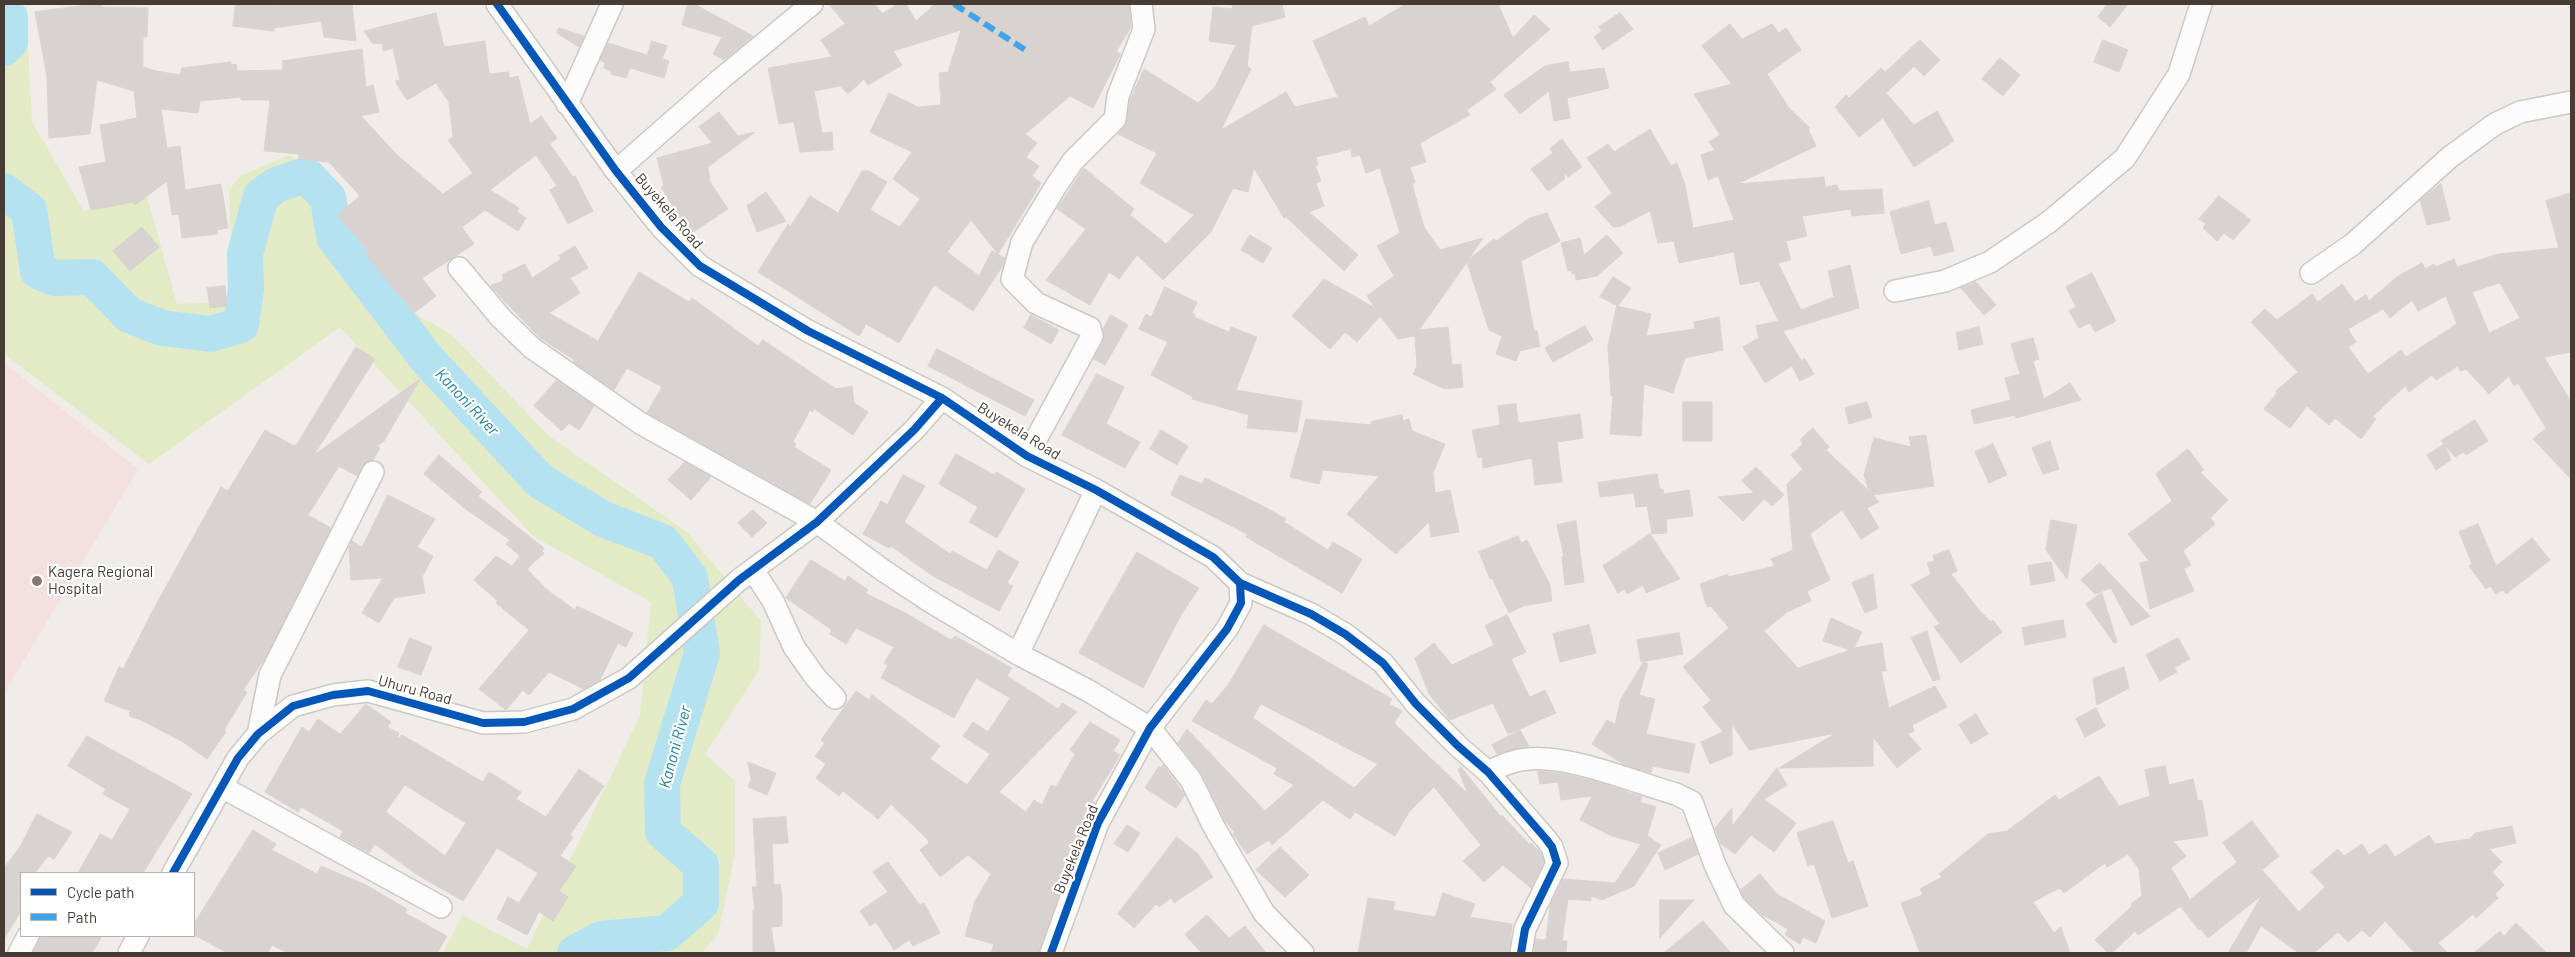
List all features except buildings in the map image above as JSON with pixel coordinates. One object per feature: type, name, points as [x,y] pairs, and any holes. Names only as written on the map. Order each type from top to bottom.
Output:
[{"type":"street","name":"Buyekela Road","points":[[497,4],[616,171],[661,227],[700,266],[808,331],[942,398],[1027,456],[1096,490],[1212,557],[1240,583],[1241,603],[1227,630],[1150,728],[1098,823],[1051,953]]},
{"type":"street","points":[[567,104],[612,4]]},
{"type":"street","points":[[616,171],[722,78],[812,4]]},
{"type":"street","points":[[1027,456],[1092,336],[1090,328],[1036,303],[1012,279],[1022,242],[1056,186],[1073,161],[1115,119],[1118,96],[1144,30],[1141,4]]},
{"type":"street","points":[[1895,291],[1945,281],[1990,262],[2049,222],[2125,158],[2180,74],[2200,4]]},
{"type":"street","points":[[2311,273],[2353,244],[2450,157],[2495,124],[2520,112],[2571,102]]},
{"type":"street","points":[[459,268],[501,318],[532,348],[640,423],[816,522],[884,571],[1018,654],[1089,691],[1150,728],[1191,780],[1214,827],[1264,913],[1304,953]]},
{"type":"street","name":"Uhuru Road","points":[[174,872],[238,758],[258,734],[293,706],[333,695],[368,691],[483,723],[524,722],[573,708],[629,678],[746,575],[816,522],[914,430],[942,398]]},
{"type":"street","points":[[258,734],[270,675],[373,472]]},
{"type":"street","points":[[1018,654],[1096,490]]},
{"type":"street","points":[[746,575],[774,601],[794,647],[816,678],[836,698]]},
{"type":"street","points":[[1240,583],[1311,614],[1345,634],[1375,657],[1458,746],[1488,772],[1546,839],[1557,859],[1549,884],[1542,890],[1526,929],[1521,953]]},
{"type":"street","points":[[1488,772],[1508,762],[1527,759],[1551,759],[1676,794],[1692,802],[1715,865],[1734,905],[1783,953]]},
{"type":"street","points":[[222,787],[441,907]]},
{"type":"street","points":[[19,953],[27,937]]},
{"type":"shaded area","name":"Kagera Regional Hospital","points":[[4,363],[138,469],[4,694]]},
{"type":"green space","points":[[4,4],[20,4],[26,7],[32,122],[84,211],[147,197],[177,304],[233,302],[229,190],[240,176],[289,155],[321,173],[362,244],[414,313],[451,334],[549,436],[687,532],[761,621],[759,670],[705,754],[735,781],[735,854],[718,934],[702,953],[443,953],[462,915],[527,949],[640,716],[651,602],[533,536],[340,327],[149,464],[4,354]]},
{"type":"waterway","name":"Kanoni River","points":[[4,15],[10,18],[10,42],[4,48]]},
{"type":"waterway","name":"Kanoni River","points":[[4,191],[29,210],[38,271],[55,278],[92,277],[129,315],[162,328],[211,334],[241,325],[246,289],[245,254],[261,196],[276,185],[306,175],[328,198],[334,237],[427,359],[540,481],[603,519],[663,542],[690,578],[702,653],[662,784],[663,832],[701,865],[701,903],[667,933],[601,939],[575,953]]},
{"type":"marked path","points":[[954,4],[1027,51]]},
{"type":"cycle path","points":[[497,4],[616,171],[661,227],[700,266],[808,331],[942,398],[1027,456],[1096,490],[1213,557],[1240,583],[1241,603],[1227,629],[1150,728],[1098,823],[1051,953]]},
{"type":"cycle path","points":[[174,872],[238,758],[258,734],[293,706],[333,695],[368,691],[483,723],[524,722],[573,709],[629,678],[739,580],[817,522],[914,430],[942,398]]},
{"type":"cycle path","points":[[1240,583],[1311,614],[1345,634],[1383,663],[1416,704],[1458,746],[1488,772],[1546,839],[1552,847],[1557,863],[1525,929],[1521,953]]},
{"type":"place","name":"Kagera Regional Hospital","points":[[37,581]]}]
